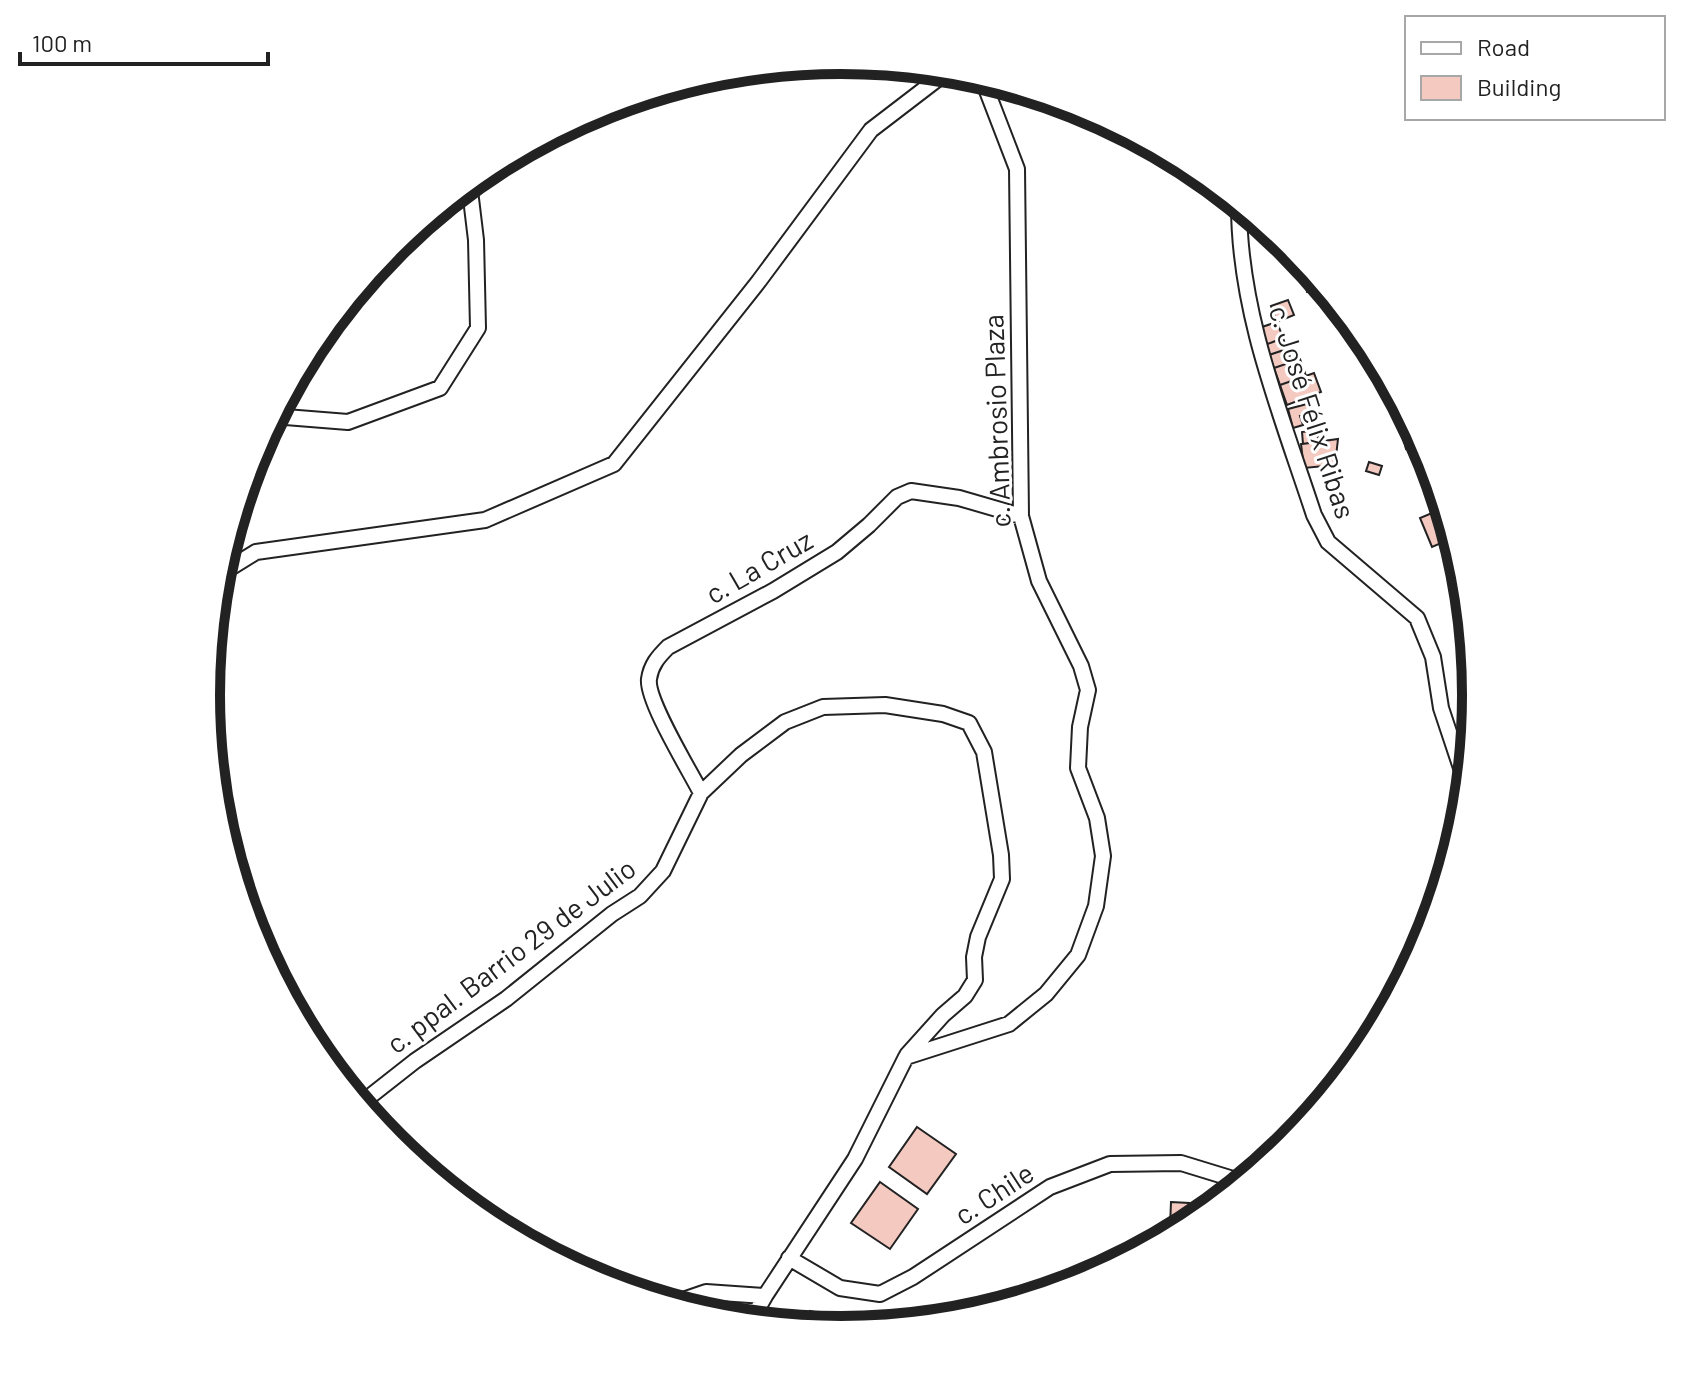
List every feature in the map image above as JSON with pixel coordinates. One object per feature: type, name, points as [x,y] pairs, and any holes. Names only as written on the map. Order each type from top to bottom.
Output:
[{"type":"street","points":[[233,566],[256,552],[485,520],[614,464],[759,281],[871,130],[935,81]]},
{"type":"street","name":"c. Ambrosio Plaza","points":[[906,1057],[1009,1024],[1046,994],[1078,955],[1096,906],[1103,856],[1097,818],[1078,768],[1080,727],[1088,690],[1081,666],[1039,581],[1021,516],[1017,169],[987,92]]},
{"type":"street","points":[[286,417],[348,422],[440,388],[478,328],[476,240],[471,196]]},
{"type":"street","name":"c. José Félix Ribas","points":[[1239,219],[1246,293],[1257,338],[1314,515],[1328,542],[1417,618],[1433,657],[1441,708],[1458,758]]},
{"type":"street","name":"c. La Cruz","points":[[701,793],[660,717],[648,682],[655,660],[668,647],[773,591],[837,552],[897,497],[911,491],[959,498],[1021,516]]},
{"type":"street","name":"c. ppal. Barrio 29 de Julio","points":[[369,1097],[415,1061],[506,999],[612,914],[640,896],[663,871],[701,793],[741,755],[785,722],[823,707],[885,705],[943,714],[969,723],[984,752],[1002,879],[978,937],[974,957],[975,980],[965,996],[943,1015],[906,1057]]},
{"type":"street","points":[[757,1311],[855,1159],[906,1057]]},
{"type":"street","name":"c. Chile","points":[[789,1258],[840,1288],[880,1294],[913,1277],[1050,1187],[1110,1164],[1181,1163],[1231,1178]]},
{"type":"street","points":[[690,1297],[706,1292],[765,1296]]},
{"type":"building","points":[[1288,300],[1294,315],[1277,322],[1271,306]]},
{"type":"building","points":[[1277,322],[1283,338],[1265,345],[1259,328]]},
{"type":"building","points":[[1283,338],[1287,349],[1269,355],[1265,345]]},
{"type":"building","points":[[1287,349],[1292,362],[1274,368],[1269,355]]},
{"type":"building","points":[[1300,359],[1306,376],[1280,385],[1274,368]]},
{"type":"building","points":[[1314,373],[1321,392],[1287,405],[1280,385]]},
{"type":"building","points":[[1307,404],[1310,414],[1300,416],[1303,425],[1293,428],[1288,409]]},
{"type":"building","points":[[1317,430],[1319,442],[1303,444],[1302,432]]},
{"type":"building","points":[[1338,439],[1335,465],[1304,468],[1301,444]]},
{"type":"building","points":[[1369,462],[1382,466],[1379,475],[1366,471]]},
{"type":"building","points":[[1434,512],[1442,543],[1432,547],[1420,518]]},
{"type":"building","points":[[917,1127],[956,1154],[927,1194],[889,1167]]},
{"type":"building","points":[[880,1182],[918,1209],[890,1249],[851,1223]]},
{"type":"building","points":[[1171,1202],[1189,1203],[1189,1209],[1170,1221]]},
{"type":"building","points":[[810,1311],[831,1316],[809,1315]]}]
